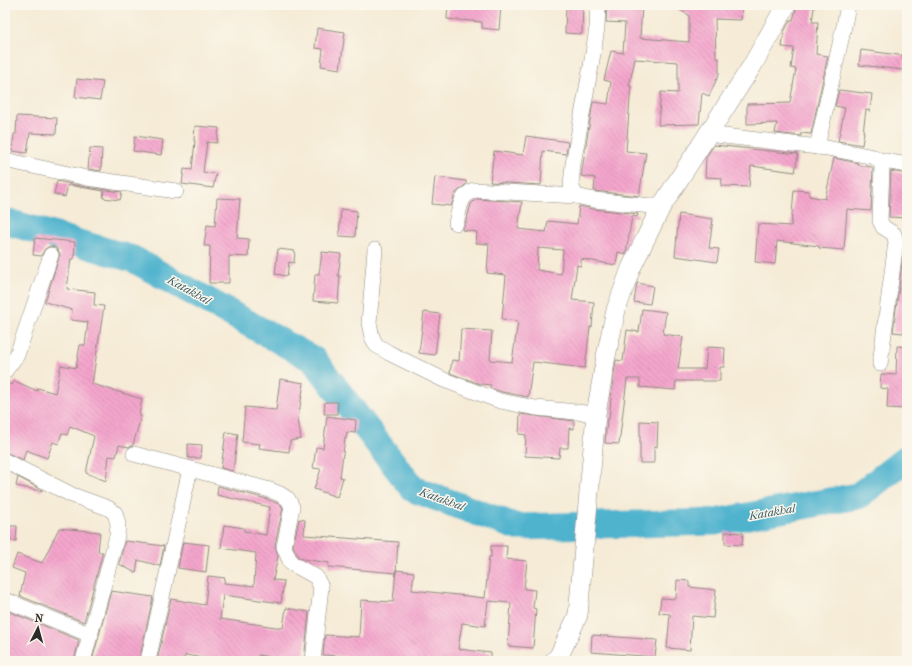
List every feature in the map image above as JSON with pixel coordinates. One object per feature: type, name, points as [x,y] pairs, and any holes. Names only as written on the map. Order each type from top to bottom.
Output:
[{"type":"street","points":[[576,196],[571,185],[573,164],[593,58],[598,5]]},
{"type":"street","points":[[558,659],[578,614],[596,414],[616,310],[631,268],[661,207],[752,66],[786,5]]},
{"type":"street","points":[[817,147],[848,5]]},
{"type":"street","points":[[708,134],[817,147],[907,165]]},
{"type":"street","points":[[5,160],[87,178],[176,191]]},
{"type":"street","points":[[879,160],[882,166],[880,221],[883,227],[901,235],[896,242],[880,364]]},
{"type":"street","points":[[456,223],[462,198],[466,193],[474,190],[576,196],[594,200],[661,207]]},
{"type":"street","points":[[375,250],[369,323],[376,345],[444,380],[500,401],[536,408],[596,414]]},
{"type":"street","points":[[5,371],[17,356],[51,255]]},
{"type":"street","points":[[134,454],[270,490],[288,499],[292,507],[284,547],[291,563],[316,578],[321,587],[313,661]]},
{"type":"street","points":[[5,461],[72,495],[108,508],[114,513],[118,524],[117,536],[83,661]]},
{"type":"street","points":[[148,661],[190,469]]},
{"type":"street","points":[[5,600],[91,635]]},
{"type":"building","points":[[448,5],[501,5],[499,30],[482,28],[482,22],[447,19]]},
{"type":"building","points":[[566,5],[583,5],[582,34],[565,33]]},
{"type":"building","points":[[607,5],[642,5],[640,38],[689,42],[689,15],[670,5],[742,5],[741,20],[715,19],[716,58],[719,58],[719,74],[709,96],[702,93],[699,124],[658,125],[661,92],[678,93],[678,62],[635,59],[629,86],[631,86],[626,151],[646,153],[639,196],[594,191],[595,178],[581,176],[593,102],[608,104],[611,82],[604,80],[611,51],[623,53],[625,23],[606,22]]},
{"type":"building","points":[[797,5],[814,7],[812,22],[818,22],[816,54],[828,56],[811,134],[801,133],[801,136],[775,133],[777,123],[747,124],[747,104],[790,103],[796,69],[791,68],[794,48],[782,47],[784,32],[790,20],[793,20]]},
{"type":"building","points":[[317,28],[345,32],[340,69],[321,66],[323,49],[315,48]]},
{"type":"building","points":[[861,50],[906,56],[904,70],[859,65]]},
{"type":"building","points":[[77,79],[103,82],[100,100],[75,97]]},
{"type":"building","points":[[839,90],[872,94],[870,111],[866,110],[862,145],[838,141],[845,108],[835,106]]},
{"type":"building","points":[[17,116],[57,118],[56,134],[30,133],[27,153],[12,151],[14,134],[16,134]]},
{"type":"building","points":[[195,126],[219,128],[217,143],[207,142],[203,172],[216,174],[213,188],[182,184],[184,169],[192,170]]},
{"type":"building","points":[[135,136],[163,140],[161,155],[133,151]]},
{"type":"building","points":[[526,136],[568,142],[566,154],[543,151],[541,185],[490,182],[494,151],[523,155]]},
{"type":"building","points":[[714,145],[798,154],[795,172],[751,166],[749,187],[721,186],[722,178],[705,177],[706,157]]},
{"type":"building","points":[[90,148],[102,149],[101,171],[88,169]]},
{"type":"building","points":[[834,158],[873,168],[871,211],[847,209],[844,250],[819,248],[819,246],[777,241],[775,264],[755,262],[758,224],[791,226],[794,190],[809,191],[809,196],[825,199]]},
{"type":"building","points":[[891,171],[907,174],[907,218],[889,217]]},
{"type":"building","points":[[435,177],[466,181],[466,184],[455,194],[451,206],[432,204]]},
{"type":"building","points":[[57,181],[122,192],[120,200],[103,198],[104,191],[68,185],[65,197],[54,194]]},
{"type":"building","points":[[217,198],[240,199],[237,238],[249,239],[248,257],[229,256],[229,283],[209,283],[210,246],[204,246],[207,225],[215,226]]},
{"type":"building","points":[[476,199],[522,202],[518,229],[546,232],[548,221],[577,224],[579,206],[638,214],[637,217],[632,216],[626,254],[618,252],[616,265],[581,259],[581,266],[577,265],[572,300],[594,302],[592,327],[590,327],[585,368],[533,362],[528,397],[502,392],[490,388],[491,385],[480,384],[450,373],[452,360],[459,361],[461,329],[492,331],[490,360],[512,362],[518,321],[502,319],[506,275],[487,273],[489,244],[476,243],[477,232],[462,230],[471,204]],"holes":[[[538,248],[563,250],[561,274],[537,270]]]},
{"type":"building","points":[[341,209],[357,211],[355,237],[339,236]]},
{"type":"building","points":[[679,214],[713,219],[709,248],[719,249],[717,262],[675,256]]},
{"type":"building","points":[[35,238],[75,242],[74,259],[71,259],[67,289],[95,292],[94,305],[104,306],[92,384],[142,399],[139,415],[141,416],[133,445],[129,447],[119,445],[116,457],[109,456],[106,481],[86,473],[94,436],[70,426],[67,435],[62,433],[58,444],[53,442],[47,458],[26,450],[23,460],[5,452],[5,382],[12,385],[15,381],[37,391],[38,388],[55,393],[61,365],[76,368],[80,345],[85,345],[88,322],[71,320],[72,310],[45,302],[60,254],[57,249],[50,246],[45,249],[41,256],[33,255]]},
{"type":"building","points":[[904,248],[907,248],[907,322],[903,333],[893,332]]},
{"type":"building","points":[[278,249],[295,251],[294,263],[289,262],[287,276],[275,274]]},
{"type":"building","points":[[322,252],[341,254],[338,276],[340,276],[338,303],[313,301],[315,274],[319,274]]},
{"type":"building","points":[[637,283],[653,286],[650,304],[634,302]]},
{"type":"building","points":[[642,309],[666,312],[663,334],[683,337],[678,369],[705,369],[707,347],[725,348],[724,367],[720,367],[720,381],[676,381],[675,390],[640,387],[640,379],[627,379],[619,444],[605,443],[616,360],[623,361],[627,330],[639,332]]},
{"type":"building","points":[[424,312],[440,314],[435,355],[419,353]]},
{"type":"building","points":[[897,346],[907,347],[907,409],[887,408],[888,389],[880,388],[881,374],[896,375]]},
{"type":"building","points":[[280,379],[304,383],[298,419],[301,439],[290,441],[289,452],[259,448],[260,444],[242,442],[245,407],[276,410]]},
{"type":"building","points":[[325,402],[338,402],[337,414],[324,414]]},
{"type":"building","points":[[520,414],[574,421],[574,429],[569,428],[568,448],[560,448],[559,458],[525,456],[526,435],[519,434]]},
{"type":"building","points":[[327,416],[356,420],[355,433],[347,432],[346,439],[345,438],[340,477],[343,478],[337,497],[314,489],[321,469],[313,468],[316,447],[323,448]]},
{"type":"building","points":[[640,421],[658,422],[657,447],[654,446],[654,463],[640,463]]},
{"type":"building","points":[[226,432],[238,434],[233,471],[221,468]]},
{"type":"building","points":[[188,444],[202,445],[201,458],[188,458]]},
{"type":"building","points":[[18,477],[42,490],[42,491],[16,486]]},
{"type":"building","points":[[218,486],[267,499],[281,505],[283,508],[275,545],[278,556],[273,580],[284,581],[281,603],[223,595],[220,619],[283,628],[286,608],[309,612],[304,661],[292,661],[258,655],[257,661],[216,661],[185,655],[184,661],[157,661],[171,599],[205,605],[208,576],[225,578],[224,583],[254,586],[256,553],[221,548],[224,525],[244,528],[244,531],[266,535],[270,507],[217,495]]},
{"type":"building","points":[[299,519],[305,520],[304,535],[398,542],[396,573],[328,567],[329,563],[298,557],[293,546]]},
{"type":"building","points":[[5,526],[17,526],[16,541],[5,540]]},
{"type":"building","points":[[59,528],[100,532],[98,552],[103,552],[84,622],[20,596],[25,573],[12,568],[17,554],[42,563]]},
{"type":"building","points":[[725,532],[743,533],[742,545],[725,544]]},
{"type":"building","points":[[125,541],[164,546],[160,566],[138,560],[136,573],[119,564]]},
{"type":"building","points":[[183,542],[209,545],[206,572],[178,568]]},
{"type":"building","points":[[491,546],[507,546],[506,559],[527,561],[524,589],[535,590],[533,608],[536,609],[533,648],[508,646],[511,603],[488,601],[485,626],[462,623],[458,649],[491,653],[491,661],[357,661],[357,657],[323,655],[325,635],[359,637],[361,600],[393,602],[396,570],[414,572],[412,590],[485,598],[489,557],[491,557]]},
{"type":"building","points":[[677,580],[689,581],[689,587],[716,590],[713,618],[692,616],[690,650],[667,648],[670,614],[659,613],[661,598],[676,599]]},
{"type":"building","points":[[111,591],[153,597],[139,661],[92,661]]},
{"type":"building","points":[[5,610],[79,640],[74,661],[5,661]]},
{"type":"building","points":[[592,635],[657,640],[655,657],[591,652]]},
{"type":"waterway","name":"Katakhal","points":[[5,221],[133,259],[314,360],[413,489],[517,527],[715,522],[858,496],[907,458]]}]
